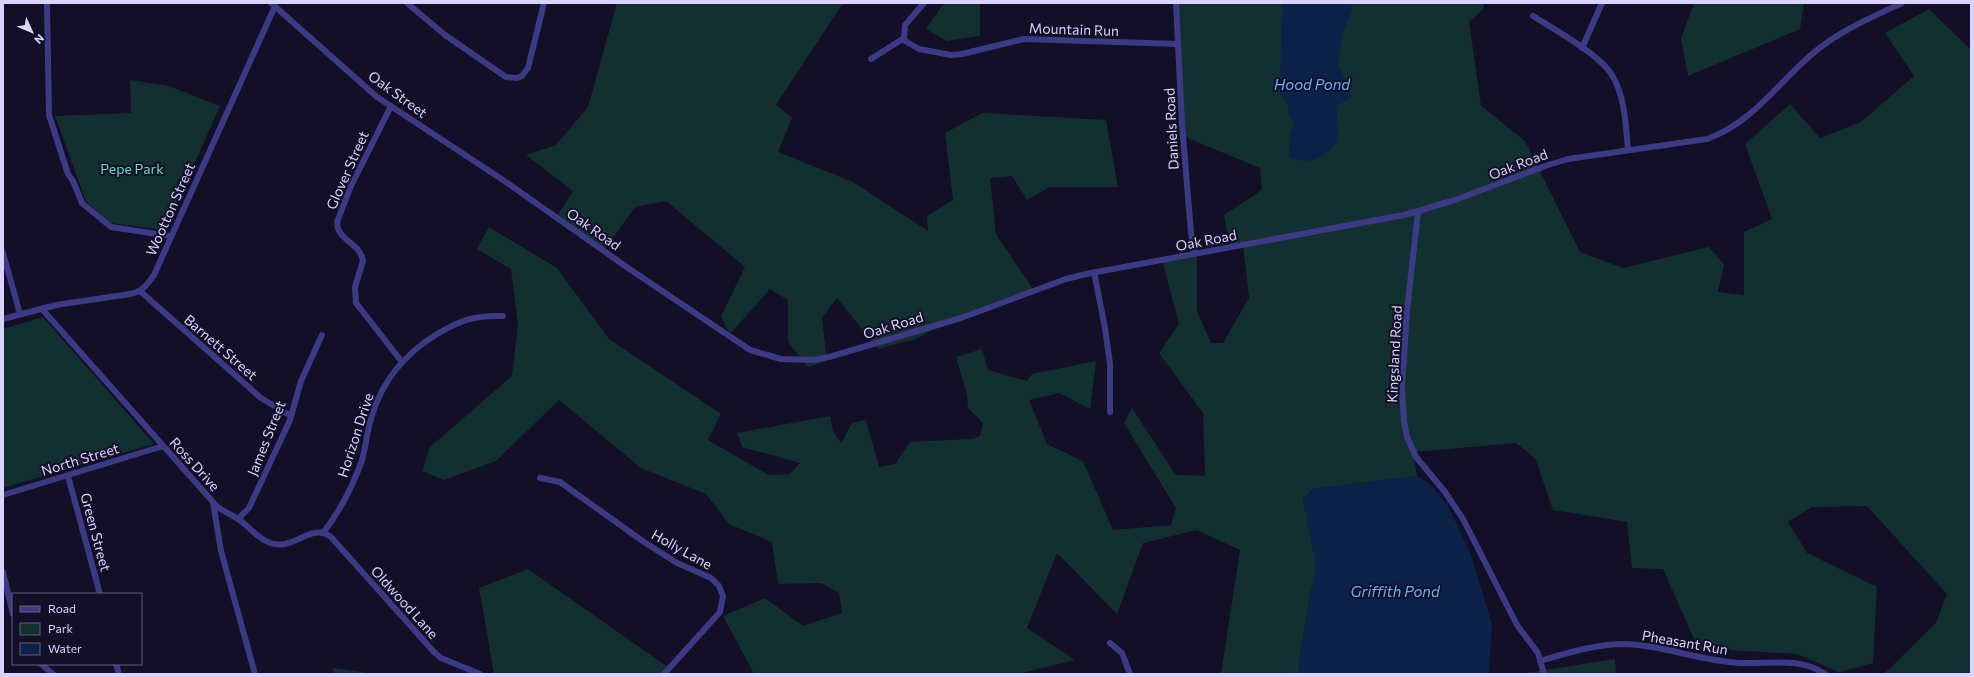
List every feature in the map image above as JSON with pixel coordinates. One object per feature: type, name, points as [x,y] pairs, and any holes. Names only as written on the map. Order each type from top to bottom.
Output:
[{"type":"street","points":[[47,3],[49,115],[68,174],[73,181],[82,203],[111,227],[170,236]]},
{"type":"street","points":[[407,3],[446,35],[499,73],[511,78],[522,76],[528,68],[544,3]]},
{"type":"street","points":[[871,59],[904,38],[905,25],[924,3]]},
{"type":"street","name":"Daniels Road","points":[[1176,3],[1182,124],[1194,254]]},
{"type":"street","points":[[1582,48],[1602,3]]},
{"type":"street","name":"Oak Road","points":[[521,192],[741,344],[766,356],[781,359],[814,360],[830,357],[961,318],[1066,279],[1094,272],[1367,224],[1418,212],[1455,200],[1548,165],[1590,155],[1696,142],[1727,131],[1757,108],[1824,45],[1841,32],[1902,3]]},
{"type":"street","name":"Oak Street","points":[[273,5],[356,79],[391,106],[521,192]]},
{"type":"street","name":"Wootton Street","points":[[140,291],[148,284],[154,275],[273,5]]},
{"type":"street","points":[[1533,16],[1582,48],[1606,67],[1615,80],[1624,117],[1628,150]]},
{"type":"street","name":"Mountain Run","points":[[904,38],[919,49],[951,55],[962,54],[1030,39],[1178,44]]},
{"type":"street","name":"Glover Street","points":[[391,106],[351,186],[337,222],[337,227],[342,236],[356,246],[362,255],[354,292],[358,308],[402,362]]},
{"type":"street","name":"Kingsland Road","points":[[1418,212],[1403,358],[1402,387],[1407,437],[1416,457],[1445,492],[1460,514],[1517,625],[1538,653],[1544,674]]},
{"type":"street","points":[[3,253],[20,314]]},
{"type":"street","points":[[1094,272],[1105,328],[1110,364],[1110,412]]},
{"type":"street","points":[[3,319],[42,309],[140,291]]},
{"type":"street","name":"Barnett Street","points":[[140,291],[261,398],[291,416]]},
{"type":"street","name":"Ross Drive","points":[[42,309],[212,502],[221,551],[255,674]]},
{"type":"street","name":"Horizon Drive","points":[[323,533],[339,510],[353,484],[367,440],[372,416],[385,386],[402,362],[429,340],[462,321],[482,315],[503,316]]},
{"type":"street","name":"James Street","points":[[238,519],[249,508],[291,416],[301,381],[322,335]]},
{"type":"street","name":"North Street","points":[[3,495],[163,446]]},
{"type":"street","name":"Green Street","points":[[68,476],[100,593]]},
{"type":"street","name":"Holly Lane","points":[[540,478],[560,482],[644,542],[677,563],[707,575],[719,586],[723,602],[720,612],[664,674]]},
{"type":"street","points":[[212,502],[220,510],[238,519],[270,544],[286,544],[312,534],[323,533]]},
{"type":"street","name":"Oldwood Lane","points":[[323,533],[330,536],[434,652],[441,658],[480,674]]},
{"type":"street","points":[[3,572],[12,610]]},
{"type":"street","points":[[1110,643],[1122,653],[1130,674]]},
{"type":"street","name":"Pheasant Run","points":[[1540,661],[1590,647],[1621,644],[1647,646],[1714,660],[1741,663],[1797,663],[1813,666],[1825,674]]},
{"type":"street","points":[[42,665],[53,674]]},
{"type":"green space","points":[[617,3],[843,3],[776,105],[792,118],[778,152],[853,182],[928,231],[927,216],[953,200],[945,133],[982,113],[1106,120],[1118,187],[1050,187],[1027,200],[1012,176],[990,178],[996,234],[1035,292],[952,319],[916,339],[878,349],[837,298],[822,318],[827,361],[808,367],[788,342],[788,300],[770,289],[730,334],[721,316],[745,267],[666,201],[635,207],[603,252],[555,219],[573,191],[526,155],[556,145],[588,107]]},
{"type":"green space","points":[[944,3],[980,3],[980,36],[947,41],[926,29]]},
{"type":"green space","points":[[1175,3],[1483,3],[1484,8],[1469,22],[1481,106],[1525,141],[1580,252],[1623,268],[1709,247],[1724,264],[1718,292],[1744,295],[1744,232],[1772,219],[1745,144],[1790,104],[1820,138],[1861,122],[1914,76],[1885,33],[1929,9],[1971,50],[1971,674],[1884,674],[1936,623],[1947,594],[1867,506],[1812,507],[1788,522],[1807,553],[1877,587],[1873,663],[1839,672],[1797,654],[1698,648],[1663,569],[1632,568],[1627,522],[1553,510],[1535,458],[1516,443],[1413,452],[1417,476],[1313,489],[1303,499],[1316,564],[1298,667],[1300,674],[1221,674],[1240,550],[1197,530],[1143,543],[1117,614],[1057,553],[1027,628],[1075,660],[1018,674],[754,674],[723,616],[765,598],[803,626],[842,613],[839,593],[821,583],[778,584],[772,542],[729,524],[706,494],[641,468],[559,400],[496,461],[444,480],[422,471],[430,447],[512,376],[518,325],[511,269],[477,249],[489,227],[557,268],[609,339],[721,414],[708,440],[769,475],[790,474],[800,463],[742,447],[737,433],[830,416],[833,431],[841,443],[852,423],[866,420],[879,467],[895,464],[910,442],[971,439],[980,436],[983,423],[968,408],[967,395],[956,357],[982,349],[988,370],[1027,381],[1032,374],[1096,361],[1090,409],[1059,393],[1029,400],[1047,444],[1083,461],[1113,530],[1171,525],[1176,508],[1124,423],[1132,408],[1176,475],[1205,476],[1203,413],[1159,353],[1179,324],[1162,260],[1197,255],[1197,311],[1211,343],[1223,343],[1249,298],[1243,245],[1230,248],[1224,215],[1262,190],[1260,168],[1185,137]]},
{"type":"green space","points":[[1694,3],[1804,3],[1800,29],[1688,76],[1681,38]]},
{"type":"green space","name":"Pepe Park","points":[[130,80],[169,86],[220,106],[165,230],[110,223],[86,201],[55,116],[131,113]]},
{"type":"green space","points":[[43,317],[154,444],[3,488],[3,329]]},
{"type":"green space","points":[[528,569],[665,665],[671,674],[494,674],[479,588]]},
{"type":"green space","points":[[1615,659],[1616,674],[1519,674]]},
{"type":"green space","points":[[332,668],[376,674],[335,674]]},
{"type":"water","name":"Hood Pond","points":[[1282,3],[1350,3],[1352,9],[1343,33],[1338,63],[1351,97],[1337,106],[1338,141],[1327,152],[1316,159],[1304,161],[1289,157],[1290,134],[1294,125],[1288,113],[1289,106],[1280,94]]},
{"type":"water","name":"Griffith Pond","points":[[1417,476],[1430,484],[1448,506],[1470,552],[1492,624],[1489,674],[1300,674],[1298,667],[1316,564],[1303,499],[1313,489]]}]
